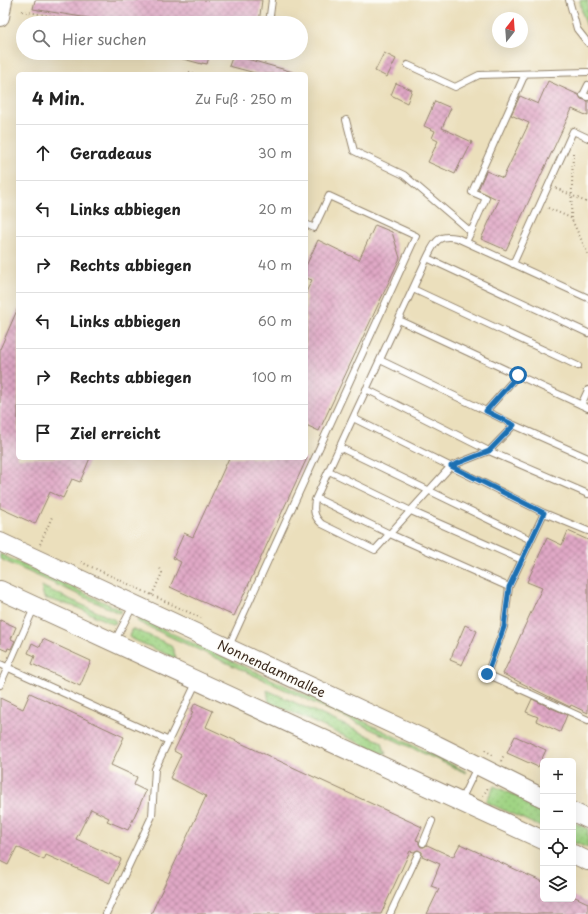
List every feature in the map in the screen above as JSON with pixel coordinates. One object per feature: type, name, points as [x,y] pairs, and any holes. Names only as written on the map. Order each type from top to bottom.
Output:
[{"type":"main road","points":[[0,17],[3,0]]},
{"type":"main road","name":"Nonnendammallee","points":[[0,542],[436,745],[540,796]]},
{"type":"main road","points":[[0,590],[540,839]]},
{"type":"main road","points":[[576,813],[588,819]]},
{"type":"main road","points":[[576,855],[588,860]]},
{"type":"lane","points":[[269,16],[272,0]]},
{"type":"lane","points":[[569,0],[577,29],[588,43]]},
{"type":"lane","points":[[408,65],[455,87],[479,75],[588,72]]},
{"type":"lane","points":[[466,242],[486,198],[472,192],[525,74]]},
{"type":"lane","points":[[588,85],[583,95],[588,97]]},
{"type":"lane","points":[[346,120],[354,152],[404,175],[471,232]]},
{"type":"lane","points":[[513,264],[574,131],[588,138]]},
{"type":"lane","points":[[228,648],[416,236],[329,196],[314,228],[308,225]]},
{"type":"lane","points":[[514,425],[489,451],[451,466],[375,550],[329,528],[316,519],[313,509],[316,498],[435,242],[442,237],[453,237],[588,298]]},
{"type":"lane","points":[[427,258],[588,333]]},
{"type":"lane","points":[[413,289],[578,366]]},
{"type":"lane","points":[[398,320],[588,408]]},
{"type":"lane","points":[[380,360],[514,425],[588,458]]},
{"type":"lane","points":[[486,411],[518,375]]},
{"type":"lane","points":[[366,389],[489,451],[588,494]]},
{"type":"lane","points":[[581,405],[588,390]]},
{"type":"lane","points":[[353,418],[544,513],[588,531]]},
{"type":"lane","points":[[340,447],[531,540]]},
{"type":"lane","points":[[329,471],[411,511],[522,560]]},
{"type":"lane","points":[[316,498],[390,534],[509,587]]},
{"type":"lane","points":[[544,513],[509,587],[504,627],[487,674],[588,720]]},
{"type":"lane","points":[[114,642],[134,604]]},
{"type":"lane","points":[[0,685],[35,606]]},
{"type":"lane","points":[[0,664],[169,741]]},
{"type":"lane","points":[[106,914],[152,816],[155,769],[197,681]]},
{"type":"lane","points":[[461,802],[478,765]]},
{"type":"lane","points":[[423,843],[432,822]]},
{"type":"lane","points":[[390,914],[418,854]]},
{"type":"path","points":[[22,11],[50,16]]},
{"type":"path","points":[[573,152],[571,218],[588,254]]},
{"type":"path","points":[[549,185],[588,203]]},
{"type":"path","points":[[540,204],[571,218]]},
{"type":"path","points":[[40,544],[52,517]]},
{"type":"path","points":[[152,595],[162,573],[160,566]]},
{"type":"path","points":[[477,809],[504,755]]},
{"type":"green space","points":[[580,0],[588,0],[588,30],[582,13]]},
{"type":"green space","points":[[0,554],[121,610],[121,612],[119,613],[0,559]]},
{"type":"green space","points":[[41,586],[115,620],[116,623],[112,624],[76,607],[44,598]]},
{"type":"green space","points":[[138,618],[363,721],[465,771],[466,773],[138,622]]},
{"type":"green space","points":[[132,629],[171,645],[176,657],[175,658],[130,638],[129,636]]},
{"type":"green space","points":[[267,690],[382,742],[386,755],[269,702]]},
{"type":"green space","points":[[494,786],[540,807],[540,827],[486,802]]},
{"type":"green space","points":[[576,823],[588,829],[588,848],[576,843]]},
{"type":"building","points":[[35,0],[262,0],[260,16],[76,16],[33,9]]},
{"type":"building","points":[[384,53],[396,59],[387,77],[375,71]]},
{"type":"building","points":[[187,60],[208,60],[207,64]]},
{"type":"building","points":[[231,60],[251,60],[293,72],[252,72],[229,66]]},
{"type":"building","points":[[548,81],[579,95],[581,99],[588,101],[588,116],[572,109],[506,250],[481,239],[499,200],[478,190],[486,171],[503,178],[529,123],[511,115],[520,96],[538,104]]},
{"type":"building","points":[[396,83],[412,90],[407,103],[391,95]]},
{"type":"building","points":[[435,101],[451,108],[442,128],[472,142],[455,174],[428,162],[438,141],[432,138],[435,131],[424,126]]},
{"type":"building","points":[[375,225],[392,232],[400,258],[319,431],[308,426],[308,288],[312,280],[308,279],[308,262],[318,240],[359,260]]},
{"type":"building","points":[[16,313],[16,460],[89,460],[80,482],[72,479],[63,498],[50,492],[35,524],[0,508],[0,349]]},
{"type":"building","points":[[228,460],[306,460],[234,616],[170,587],[181,562],[173,558],[184,533],[193,537]]},
{"type":"building","points":[[568,531],[588,540],[588,713],[571,705],[570,707],[503,674],[542,588],[527,582],[547,538],[562,545]]},
{"type":"building","points":[[0,620],[16,627],[11,639],[15,641],[11,649],[8,648],[7,651],[0,648]]},
{"type":"building","points":[[465,625],[477,631],[462,665],[450,660]]},
{"type":"building","points":[[43,639],[91,661],[80,686],[32,664],[35,656],[28,653],[32,643],[40,647]]},
{"type":"building","points":[[30,693],[124,737],[111,765],[137,777],[134,785],[146,791],[128,830],[107,821],[109,818],[91,809],[76,839],[121,859],[110,883],[46,855],[44,860],[17,847],[8,865],[0,861],[0,698],[23,709]]},
{"type":"building","points":[[532,699],[567,715],[560,732],[536,721],[538,717],[526,712]]},
{"type":"building","points":[[195,703],[213,711],[206,727],[422,827],[416,840],[419,841],[421,847],[427,845],[453,857],[460,844],[540,881],[540,902],[576,902],[576,897],[588,903],[588,914],[427,914],[439,889],[431,886],[440,864],[422,856],[422,852],[418,850],[414,852],[410,851],[381,914],[151,914],[206,796],[170,778],[181,755],[174,751],[193,712],[191,711]]},
{"type":"building","points":[[515,736],[546,750],[542,758],[540,758],[538,767],[507,753]]},
{"type":"route","points":[[487,674],[504,627],[509,587],[544,513],[451,466],[489,451],[514,425],[486,411],[518,375]]}]
